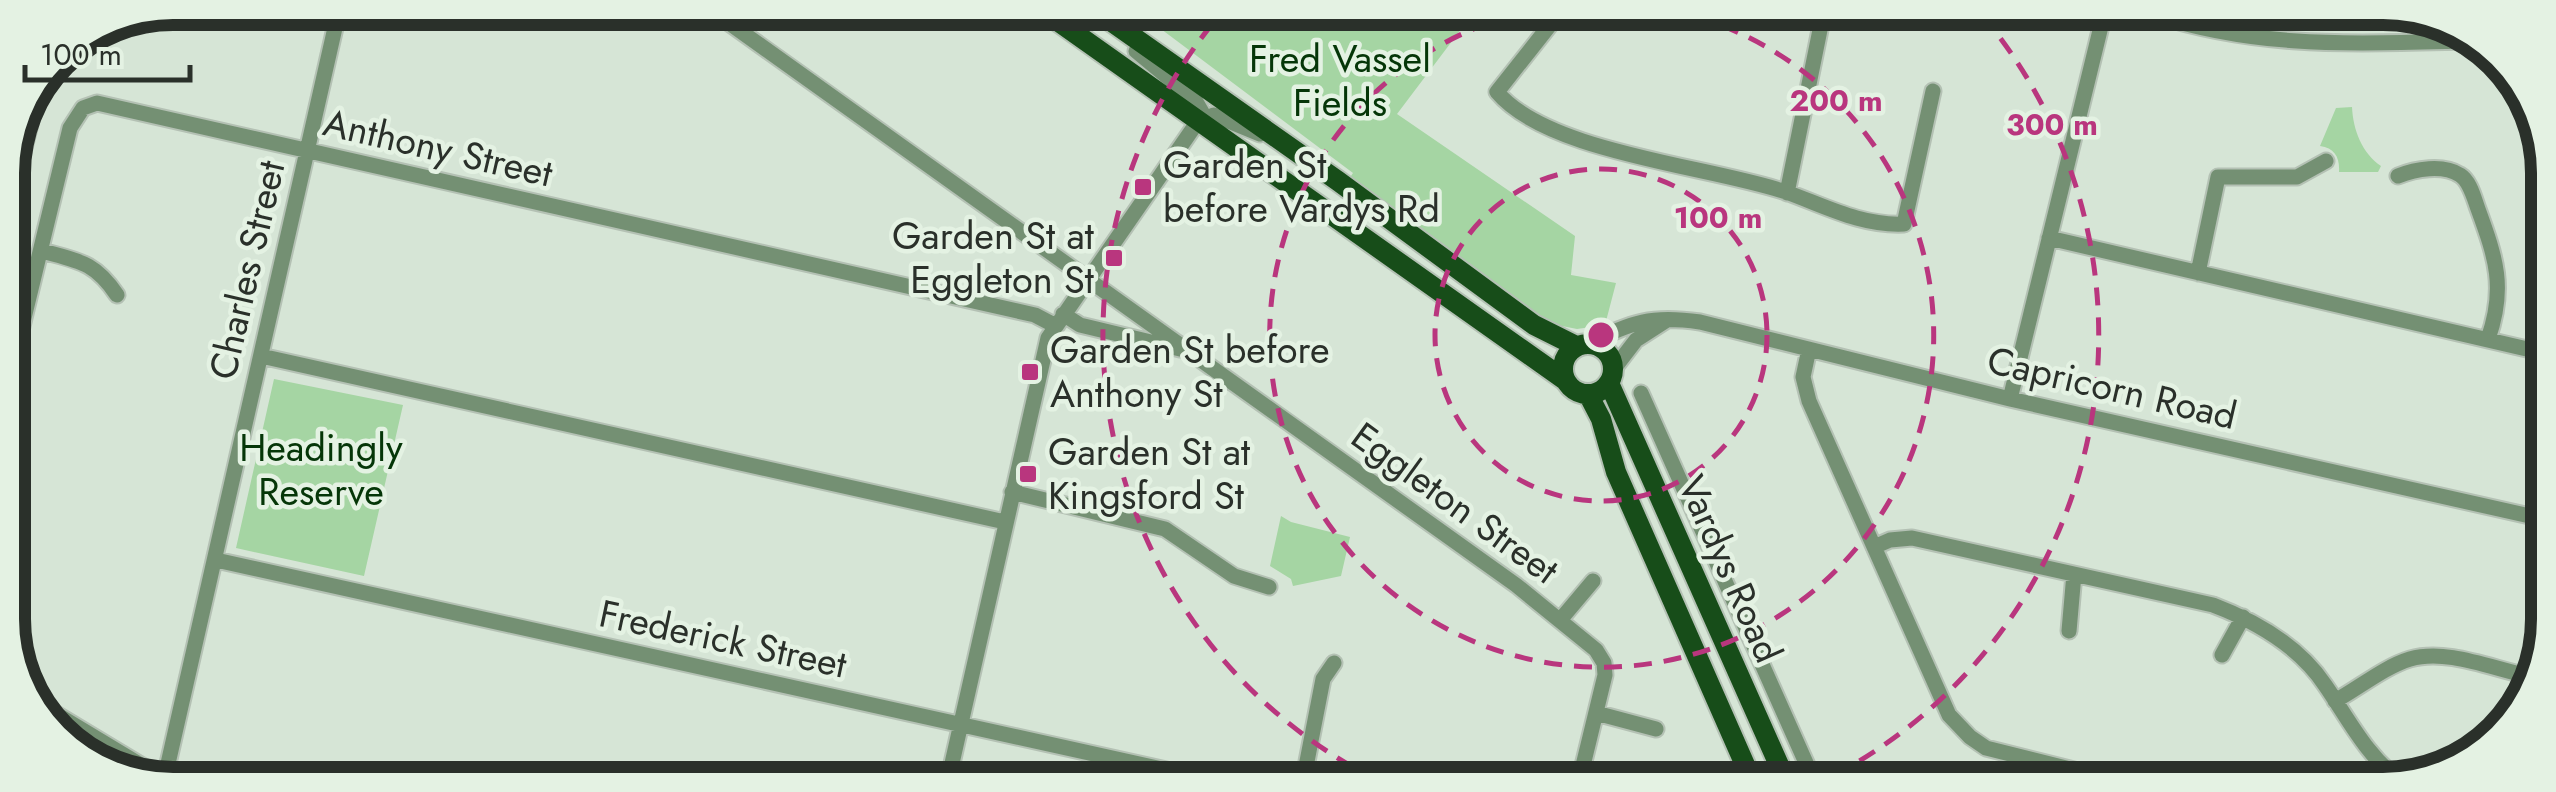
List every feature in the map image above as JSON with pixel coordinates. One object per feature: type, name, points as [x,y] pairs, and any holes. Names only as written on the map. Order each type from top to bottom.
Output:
[{"type":"main road","points":[[1063,25],[1572,388],[1588,394],[1600,391],[1611,376],[1604,349],[1582,345],[1534,325],[1115,25]]},
{"type":"main road","points":[[1565,380],[1565,358],[1582,345]]},
{"type":"main road","name":"Vardys Road","points":[[1611,376],[1780,767]]},
{"type":"main road","name":"Vardys Road","points":[[1588,394],[1601,420],[1616,472],[1746,767]]},
{"type":"street","name":"Charles Street","points":[[164,767],[216,560],[335,25]]},
{"type":"street","name":"Eggleton Street","points":[[732,25],[1561,620],[1596,650],[1604,664],[1583,767]]},
{"type":"street","points":[[951,767],[1043,351],[1058,320],[1204,112],[1195,100],[1126,44],[1112,25]]},
{"type":"street","points":[[1550,25],[1497,92],[1507,104],[1562,134],[1786,192],[1842,215],[1885,225],[1904,224],[1933,91]]},
{"type":"street","points":[[1786,192],[1820,25]]},
{"type":"street","points":[[2010,399],[2101,25]]},
{"type":"street","points":[[2193,25],[2237,37],[2290,42],[2449,41]]},
{"type":"street","name":"Anthony Street","points":[[25,317],[70,128],[87,105],[97,103],[1189,351]]},
{"type":"street","points":[[1200,121],[1208,115],[1220,116],[1291,148]]},
{"type":"street","points":[[2198,273],[2218,177],[2297,177],[2326,161]]},
{"type":"street","points":[[2398,176],[2413,170],[2453,172],[2462,176],[2471,191],[2496,258],[2498,274],[2496,316],[2488,339]]},
{"type":"street","points":[[2048,238],[2531,351]]},
{"type":"street","points":[[42,251],[86,262],[102,273],[118,296]]},
{"type":"street","name":"Capricorn Road","points":[[1582,345],[1650,318],[1700,322],[2010,399],[2531,516]]},
{"type":"street","points":[[1611,376],[1636,340],[1667,320]]},
{"type":"street","points":[[1809,349],[1804,368],[1805,389],[1941,704],[1957,726],[1986,748],[2058,767]]},
{"type":"street","points":[[261,356],[1005,522]]},
{"type":"street","points":[[1641,393],[1808,767]]},
{"type":"street","points":[[1012,492],[1165,529],[1234,576],[1269,587]]},
{"type":"street","points":[[1874,547],[1890,540],[1912,538],[2213,605],[2243,617],[2279,639],[2310,667],[2382,767]]},
{"type":"street","name":"Frederick Street","points":[[216,560],[1152,767]]},
{"type":"street","points":[[2069,631],[2074,574]]},
{"type":"street","points":[[1561,620],[1593,581]]},
{"type":"street","points":[[2222,655],[2243,617]]},
{"type":"street","points":[[2335,701],[2397,665],[2419,658],[2439,656],[2520,674]]},
{"type":"street","points":[[1306,767],[1323,679],[1334,663]]},
{"type":"street","points":[[1596,713],[1656,729]]},
{"type":"street","points":[[63,718],[142,764]]},
{"type":"green space","name":"Fred Vassel Fields","points":[[1156,25],[1464,25],[1397,114],[1575,236],[1571,275],[1616,283],[1605,325],[1577,329],[1547,323],[1349,179],[1353,173]]},
{"type":"green space","points":[[2352,107],[2360,140],[2381,166],[2378,172],[2339,172],[2336,154],[2320,146],[2336,108]]},
{"type":"green space","name":"Headingly Reserve","points":[[274,379],[403,405],[364,576],[236,548]]},
{"type":"green space","points":[[1281,516],[1350,537],[1341,576],[1293,586],[1291,579],[1270,566]]},
{"type":"place","name":"Garden St before Vardys Rd","points":[[1143,187]]},
{"type":"place","name":"Garden St at Eggleton St","points":[[1114,258]]},
{"type":"place","name":"Garden St before Anthony St","points":[[1030,372]]},
{"type":"place","name":"Garden St at Kingsford St","points":[[1028,474]]}]
